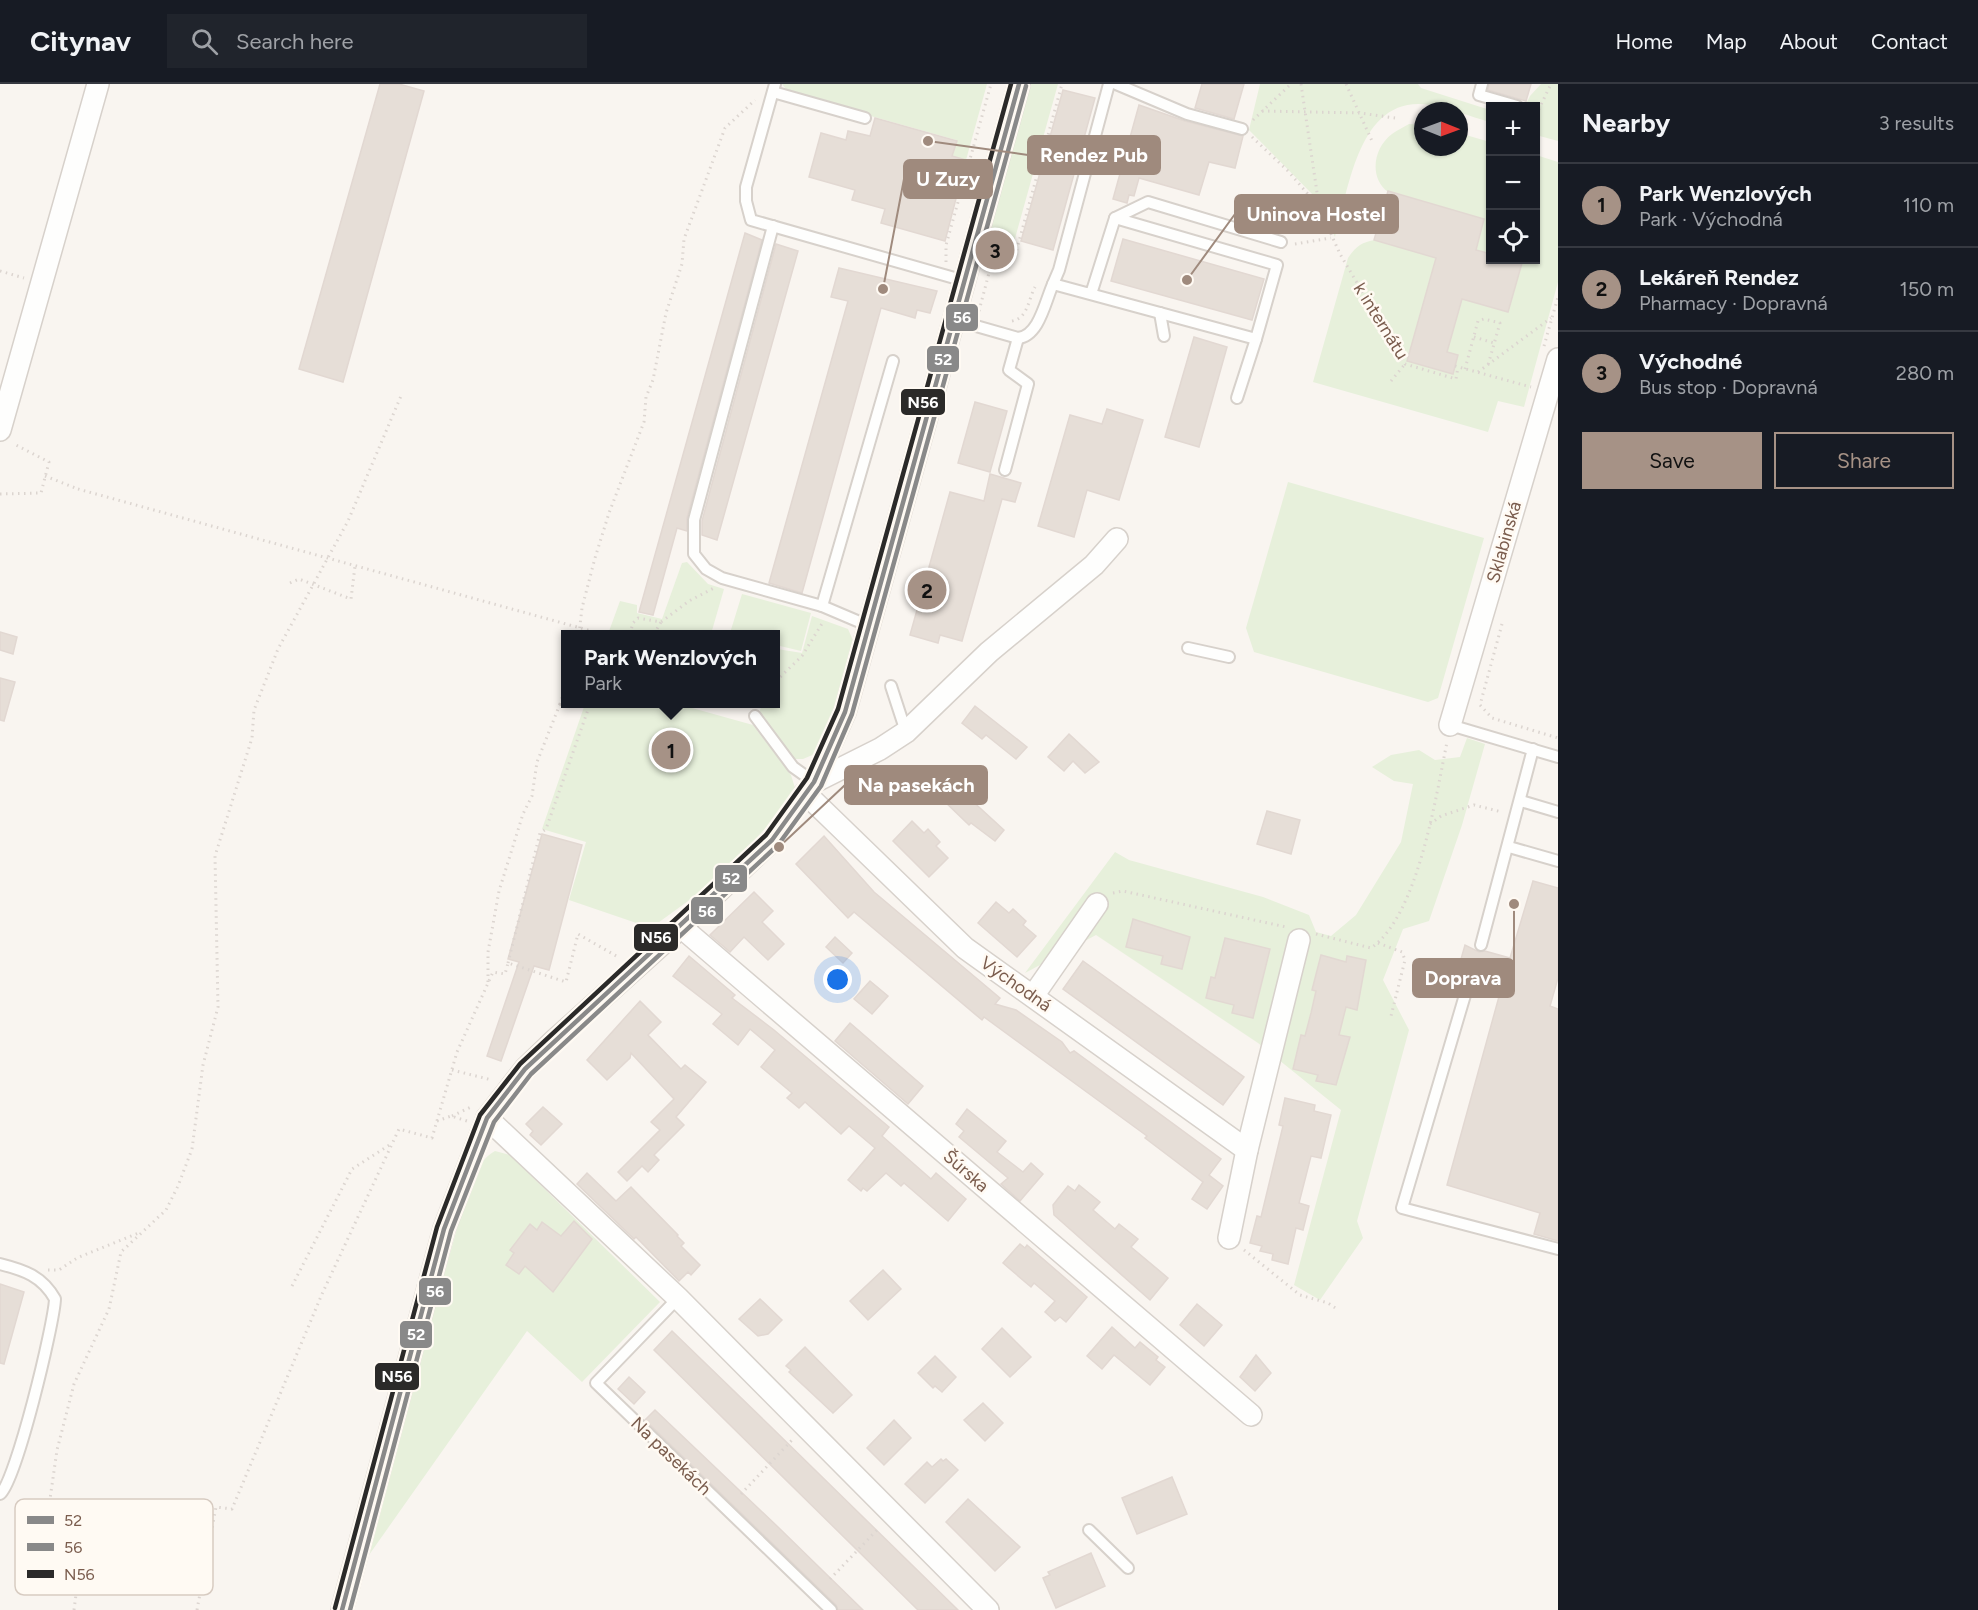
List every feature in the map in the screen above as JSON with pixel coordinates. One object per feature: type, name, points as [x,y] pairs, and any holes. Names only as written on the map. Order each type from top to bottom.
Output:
[{"type":"street","points":[[4,436],[98,84]]},
{"type":"street","points":[[342,1610],[444,1229],[485,1123],[525,1069],[681,927],[772,840],[810,787],[844,712],[1019,84]]},
{"type":"street","name":"Sklabinská","points":[[1450,725],[1558,359]]},
{"type":"street","points":[[810,787],[880,749],[906,732],[989,652],[1094,565],[1117,538]]},
{"type":"street","name":"Východná","points":[[810,787],[965,948],[1247,1150]]},
{"type":"street","points":[[1033,996],[1097,904]]},
{"type":"street","name":"Šúrska","points":[[681,927],[1251,1415]]},
{"type":"street","points":[[1229,1238],[1247,1150],[1301,935]]},
{"type":"street","points":[[485,1123],[678,1298],[988,1610]]},
{"type":"lane","points":[[955,320],[1018,338],[1027,337],[1035,330],[1059,270],[1109,84]]},
{"type":"lane","points":[[1116,84],[1187,114],[1242,129]]},
{"type":"lane","points":[[1482,84],[1479,95],[1503,102]]},
{"type":"lane","points":[[865,118],[774,88],[746,187],[746,201],[751,220],[965,281]]},
{"type":"lane","points":[[1091,294],[1115,218],[1148,202],[1281,242]]},
{"type":"lane","points":[[1115,218],[1276,265],[1237,398]]},
{"type":"lane","points":[[773,226],[694,520],[694,554],[706,569],[722,578],[826,608],[869,626]]},
{"type":"lane","points":[[1053,284],[1256,339]]},
{"type":"lane","points":[[1160,313],[1164,336]]},
{"type":"lane","points":[[1005,470],[1028,384],[1009,370],[1018,338]]},
{"type":"lane","points":[[826,608],[893,361]]},
{"type":"lane","points":[[1188,648],[1229,657]]},
{"type":"lane","points":[[891,686],[906,732]]},
{"type":"lane","points":[[755,716],[793,768],[810,787]]},
{"type":"lane","points":[[1450,725],[1558,757]]},
{"type":"lane","points":[[1481,945],[1509,847],[1533,749]]},
{"type":"lane","points":[[1521,801],[1558,812]]},
{"type":"lane","points":[[1509,847],[1558,861]]},
{"type":"lane","points":[[1465,995],[1402,1208],[1558,1249]]},
{"type":"lane","points":[[0,1264],[26,1271],[49,1288],[55,1299],[54,1312],[16,1458],[10,1479],[0,1494]]},
{"type":"lane","name":"Na pasekách","points":[[678,1298],[596,1383],[831,1610]]},
{"type":"lane","points":[[1089,1530],[1128,1568]]},
{"type":"path","points":[[945,275],[946,245],[991,84]]},
{"type":"path","points":[[977,317],[995,250],[1015,256],[1062,84]]},
{"type":"path","points":[[1291,84],[1242,129],[1262,144],[1319,207]]},
{"type":"path","points":[[1301,84],[1319,207]]},
{"type":"path","points":[[1346,84],[1372,141]]},
{"type":"path","points":[[1540,107],[1551,84]]},
{"type":"path","points":[[579,630],[582,608],[602,536],[644,422],[646,397],[653,380],[666,313],[682,264],[684,239],[700,194],[725,128],[742,109],[774,88]]},
{"type":"path","points":[[1261,111],[1360,112],[1395,118]]},
{"type":"path","name":"k internátu","points":[[1319,207],[1331,238],[1405,364],[1456,379],[1457,367],[1465,369]]},
{"type":"path","points":[[1281,242],[1301,245],[1331,238]]},
{"type":"path","points":[[1001,318],[1012,321],[1020,319],[1040,279]]},
{"type":"path","points":[[978,312],[990,315]]},
{"type":"path","points":[[1478,372],[1552,317]]},
{"type":"path","points":[[1488,365],[1500,323],[1484,319],[1478,321],[1465,369],[1533,387]]},
{"type":"path","points":[[1474,337],[1494,342]]},
{"type":"path","points":[[1391,381],[1405,364]]},
{"type":"path","points":[[50,1499],[65,1414],[74,1384],[109,1309],[121,1252],[166,1210],[192,1149],[198,1119],[203,1065],[218,1007],[220,984],[215,856],[252,738],[254,710],[278,649],[348,521],[401,396]]},
{"type":"path","points":[[0,494],[41,493],[49,462],[4,436]]},
{"type":"path","points":[[45,476],[78,489],[588,630]]},
{"type":"path","points":[[290,583],[299,579],[351,599],[355,566]]},
{"type":"path","points":[[656,630],[661,622],[688,601],[717,586],[722,578]]},
{"type":"path","points":[[780,677],[802,656],[826,608]]},
{"type":"path","points":[[1504,616],[1480,705],[1492,718],[1558,738]]},
{"type":"path","points":[[631,630],[633,623],[638,618],[661,622]]},
{"type":"path","points":[[488,985],[488,952],[499,891],[523,814],[532,796],[537,762],[561,701]]},
{"type":"path","points":[[213,1523],[216,1507],[232,1509],[322,1294],[399,1129],[432,1138],[452,1070],[493,972],[505,974],[508,963],[506,960],[540,833],[546,829],[589,708]]},
{"type":"path","points":[[1097,904],[1111,894],[1123,891],[1301,935],[1371,948],[1378,944],[1393,927],[1420,864],[1450,725]]},
{"type":"path","points":[[1429,825],[1441,816],[1474,805],[1516,816]]},
{"type":"path","points":[[508,963],[566,982],[578,934],[618,957],[628,974]]},
{"type":"path","points":[[1378,944],[1402,952],[1405,960],[1391,1016]]},
{"type":"path","points":[[452,1070],[499,1081],[509,1090]]},
{"type":"path","points":[[437,1121],[451,1116],[485,1123]]},
{"type":"path","points":[[292,1286],[352,1169],[392,1143]]},
{"type":"path","points":[[26,1271],[59,1270],[77,1258],[146,1231]]},
{"type":"path","points":[[1229,1238],[1300,1295],[1328,1303],[1337,1309]]},
{"type":"path","points":[[741,1494],[798,1434]]},
{"type":"path","points":[[830,1579],[887,1520]]},
{"type":"path","points":[[74,1610],[76,1595]]},
{"type":"path","points":[[197,1610],[200,1595]]},
{"type":"green space","points":[[782,84],[987,84],[966,160],[952,156],[956,140],[789,93]]},
{"type":"green space","points":[[1030,84],[1058,84],[1014,242],[1012,241],[1009,249],[994,245],[991,222]]},
{"type":"green space","points":[[1260,84],[1418,84],[1421,88],[1465,102],[1414,102],[1414,105],[1406,105],[1387,114],[1372,129],[1352,171],[1335,237],[1315,197],[1249,130]]},
{"type":"green space","points":[[1541,84],[1558,84],[1558,141],[1540,136],[1540,102],[1527,102]]},
{"type":"green space","points":[[1468,103],[1486,109],[1486,121],[1468,115]]},
{"type":"green space","points":[[1409,124],[1414,124],[1414,156],[1468,156],[1468,136],[1486,141],[1486,264],[1540,264],[1540,156],[1558,162],[1558,282],[1524,407],[1498,401],[1488,432],[1313,382],[1348,258],[1359,246],[1375,240],[1388,192],[1378,179],[1377,155],[1386,140]]},
{"type":"green space","points":[[1288,482],[1484,538],[1438,698],[1428,702],[1254,652],[1246,628]]},
{"type":"green space","points":[[687,562],[708,584],[724,589],[712,630],[609,630],[620,601],[637,605],[637,613],[662,619],[682,563]]},
{"type":"green space","points":[[742,594],[811,613],[801,651],[780,646],[780,630],[731,630]]},
{"type":"green space","points":[[812,616],[848,629],[855,645],[836,707],[817,753],[803,759],[792,759],[759,713],[761,708],[780,708],[780,649],[802,653]]},
{"type":"green space","points":[[584,708],[692,708],[753,725],[791,775],[795,788],[771,822],[721,877],[651,928],[569,900],[586,842],[542,829]]},
{"type":"green space","points":[[1467,738],[1485,744],[1462,825],[1429,921],[1403,929],[1383,980],[1409,1030],[1357,1221],[1363,1238],[1320,1300],[1294,1285],[1341,1110],[1258,1043],[1096,935],[1025,973],[1115,852],[1129,860],[1263,897],[1309,915],[1316,932],[1331,936],[1356,915],[1401,842],[1413,784],[1394,781],[1372,767],[1391,755],[1419,750],[1435,760],[1460,757]]},
{"type":"green space","points":[[495,1151],[510,1155],[660,1302],[582,1382],[527,1331],[364,1562],[469,1188],[477,1170]]},
{"type":"building","points":[[380,84],[399,84],[424,91],[343,382],[299,369]]},
{"type":"building","points":[[1202,84],[1244,84],[1234,119],[1195,108]]},
{"type":"building","points":[[1489,84],[1531,84],[1526,101],[1488,90]]},
{"type":"building","points":[[1063,90],[1095,98],[1053,250],[1021,241]]},
{"type":"building","points":[[1139,105],[1185,121],[1243,136],[1235,168],[1209,162],[1199,195],[1139,178],[1134,196],[1129,195],[1127,203],[1113,199]]},
{"type":"building","points":[[875,118],[957,141],[952,156],[966,160],[945,241],[881,223],[885,209],[852,200],[855,190],[809,177],[821,133],[846,140],[848,131],[870,136]]},
{"type":"building","points":[[1388,191],[1484,219],[1476,250],[1486,253],[1486,264],[1522,264],[1508,312],[1462,299],[1447,352],[1458,355],[1453,374],[1407,361],[1436,258],[1374,240]]},
{"type":"building","points":[[745,233],[762,240],[687,518],[687,531],[677,528],[653,615],[639,612]]},
{"type":"building","points":[[1123,239],[1264,279],[1252,320],[1111,281]]},
{"type":"building","points":[[776,244],[798,251],[717,540],[702,535],[702,521]]},
{"type":"building","points":[[839,268],[937,291],[930,313],[917,310],[915,318],[881,308],[802,593],[769,583],[848,301],[831,297]]},
{"type":"building","points":[[1194,337],[1227,347],[1199,447],[1165,437]]},
{"type":"building","points":[[975,402],[1007,411],[990,472],[958,463]]},
{"type":"building","points":[[1107,409],[1143,420],[1119,500],[1087,490],[1074,537],[1038,526],[1070,415],[1102,424]]},
{"type":"building","points":[[990,474],[1021,483],[1015,502],[1002,499],[962,641],[940,635],[938,643],[910,635],[950,492],[984,501]]},
{"type":"building","points":[[0,632],[17,637],[13,654],[0,650]]},
{"type":"building","points":[[0,678],[15,682],[4,721],[0,720]]},
{"type":"building","points":[[975,706],[1027,747],[1016,759],[986,735],[982,739],[962,723]]},
{"type":"building","points":[[1069,734],[1099,762],[1085,773],[1073,761],[1064,771],[1048,757]]},
{"type":"building","points":[[956,786],[1004,830],[995,841],[971,823],[969,825],[943,800]]},
{"type":"building","points":[[1267,811],[1300,820],[1291,854],[1257,844]]},
{"type":"building","points":[[912,821],[924,833],[928,829],[940,842],[936,846],[948,858],[929,877],[893,841]]},
{"type":"building","points":[[542,834],[582,845],[549,970],[534,966],[501,1061],[487,1056],[519,962],[508,959]]},
{"type":"building","points":[[824,836],[874,892],[1000,998],[995,1004],[1016,1010],[1062,1042],[1070,1053],[1074,1051],[1221,1159],[1209,1175],[1223,1186],[1207,1209],[1192,1199],[1203,1182],[1145,1138],[1147,1136],[984,1017],[982,1020],[854,912],[848,918],[796,864]]},
{"type":"building","points":[[1533,881],[1558,888],[1558,978],[1550,1006],[1558,1009],[1558,1241],[1534,1234],[1540,1213],[1447,1185],[1500,993],[1455,980],[1465,945],[1479,952],[1485,951],[1510,958]]},
{"type":"building","points":[[754,892],[773,911],[762,922],[784,944],[768,960],[744,937],[730,952],[710,935]]},
{"type":"building","points":[[996,902],[1009,913],[1013,909],[1026,921],[1023,925],[1036,936],[1017,957],[978,923]]},
{"type":"building","points":[[1133,919],[1190,937],[1182,969],[1161,964],[1163,956],[1126,947]]},
{"type":"building","points":[[835,937],[852,953],[843,963],[826,947]]},
{"type":"building","points":[[1225,938],[1270,949],[1253,1018],[1232,1013],[1234,1005],[1206,998],[1211,977],[1215,978]]},
{"type":"building","points":[[1321,955],[1346,962],[1347,956],[1366,960],[1357,1010],[1346,1007],[1339,1035],[1350,1037],[1336,1085],[1316,1081],[1318,1075],[1293,1069],[1301,1035],[1305,1036],[1311,1013],[1316,991],[1312,990]]},
{"type":"building","points":[[689,956],[735,995],[732,998],[774,1030],[889,1127],[882,1136],[931,1179],[936,1173],[966,1199],[948,1221],[904,1183],[901,1186],[886,1173],[867,1191],[863,1188],[861,1191],[848,1180],[875,1148],[849,1126],[841,1134],[805,1102],[799,1108],[787,1098],[792,1093],[761,1067],[775,1050],[750,1029],[738,1045],[713,1024],[722,1014],[673,976]]},
{"type":"building","points":[[1083,961],[1244,1077],[1223,1105],[1063,989]]},
{"type":"building","points":[[870,981],[888,996],[872,1014],[854,999]]},
{"type":"building","points":[[640,1001],[661,1022],[648,1035],[681,1069],[685,1065],[706,1082],[676,1117],[684,1125],[654,1155],[659,1160],[648,1172],[642,1166],[627,1181],[618,1172],[660,1130],[651,1122],[674,1099],[631,1053],[630,1058],[607,1080],[587,1060]]},
{"type":"building","points":[[850,1023],[923,1086],[908,1104],[835,1041]]},
{"type":"building","points":[[1285,1098],[1315,1105],[1314,1111],[1331,1115],[1321,1158],[1311,1156],[1299,1203],[1309,1206],[1303,1230],[1296,1228],[1288,1264],[1272,1260],[1273,1254],[1260,1251],[1262,1246],[1250,1243],[1257,1216],[1261,1217],[1283,1126],[1279,1125]]},
{"type":"building","points":[[543,1107],[562,1124],[541,1145],[530,1135],[533,1131],[526,1124]]},
{"type":"building","points":[[967,1109],[1006,1141],[997,1152],[1023,1172],[1031,1163],[1043,1174],[1020,1201],[1001,1184],[1008,1178],[959,1137],[964,1131],[956,1124]]},
{"type":"building","points":[[587,1173],[616,1201],[631,1187],[678,1235],[684,1243],[681,1246],[700,1265],[691,1275],[688,1272],[679,1281],[636,1237],[634,1239],[577,1184]]},
{"type":"building","points":[[1079,1185],[1100,1202],[1093,1210],[1115,1229],[1119,1224],[1138,1239],[1131,1247],[1168,1278],[1150,1300],[1054,1215],[1053,1205],[1068,1186],[1075,1191]]},
{"type":"building","points":[[574,1221],[592,1239],[553,1292],[525,1266],[519,1274],[506,1265],[514,1253],[510,1250],[530,1224],[537,1230],[542,1222],[561,1236]]},
{"type":"building","points":[[1020,1244],[1025,1248],[1027,1245],[1087,1297],[1066,1322],[1060,1317],[1055,1321],[1045,1312],[1055,1301],[1034,1283],[1031,1287],[1003,1263]]},
{"type":"building","points":[[883,1270],[901,1289],[868,1320],[850,1301]]},
{"type":"building","points":[[0,1284],[24,1292],[4,1364],[0,1363]]},
{"type":"building","points":[[760,1299],[782,1320],[768,1334],[758,1336],[739,1319]]},
{"type":"building","points":[[1197,1304],[1222,1325],[1204,1346],[1180,1325]]},
{"type":"building","points":[[1112,1327],[1135,1348],[1140,1342],[1158,1357],[1156,1360],[1165,1367],[1150,1385],[1114,1355],[1102,1369],[1087,1356]]},
{"type":"building","points":[[1002,1328],[1031,1357],[1010,1377],[982,1349]]},
{"type":"building","points":[[672,1331],[958,1610],[918,1610],[654,1350]]},
{"type":"building","points":[[805,1347],[852,1395],[833,1413],[789,1372],[791,1370],[786,1366]]},
{"type":"building","points":[[1256,1355],[1271,1373],[1255,1391],[1240,1377]]},
{"type":"building","points":[[935,1356],[956,1377],[942,1392],[935,1386],[933,1388],[918,1373]]},
{"type":"building","points":[[629,1377],[645,1392],[634,1404],[618,1389]]},
{"type":"building","points":[[983,1403],[1003,1423],[985,1441],[964,1420]]},
{"type":"building","points":[[655,1410],[863,1610],[838,1610],[836,1605],[645,1420]]},
{"type":"building","points":[[894,1420],[911,1438],[884,1465],[867,1448]]},
{"type":"building","points":[[941,1459],[943,1461],[946,1459],[958,1470],[925,1503],[905,1484],[927,1462],[932,1467]]},
{"type":"building","points":[[1172,1477],[1187,1514],[1137,1534],[1122,1498]]},
{"type":"building","points":[[968,1499],[1020,1547],[995,1571],[946,1522]]},
{"type":"building","points":[[1091,1553],[1105,1586],[1056,1608],[1043,1578],[1050,1575],[1048,1572]]},
{"type":"transit line","name":"N56","points":[[335,1608],[437,1227],[480,1115],[520,1064],[766,835],[807,778],[838,709],[1011,84]]},
{"type":"transit line","name":"52","points":[[342,1610],[444,1229],[487,1118],[525,1069],[772,840],[814,782],[845,712],[1019,84]]},
{"type":"transit line","name":"56","points":[[350,1610],[451,1231],[494,1122],[531,1074],[778,845],[821,786],[852,714],[1026,86]]},
{"type":"place","name":"Rendez Pub","points":[[928,141]]},
{"type":"place","name":"Východné","points":[[995,250]]},
{"type":"place","name":"Uninova Hostel","points":[[1187,280]]},
{"type":"place","name":"U Zuzy","points":[[883,289]]},
{"type":"place","name":"Lekáreň Rendez","points":[[927,590]]},
{"type":"place","name":"Park Wenzlových","points":[[671,750]]},
{"type":"place","name":"Na pasekách","points":[[779,847]]},
{"type":"place","name":"Doprava","points":[[1514,904]]}]
